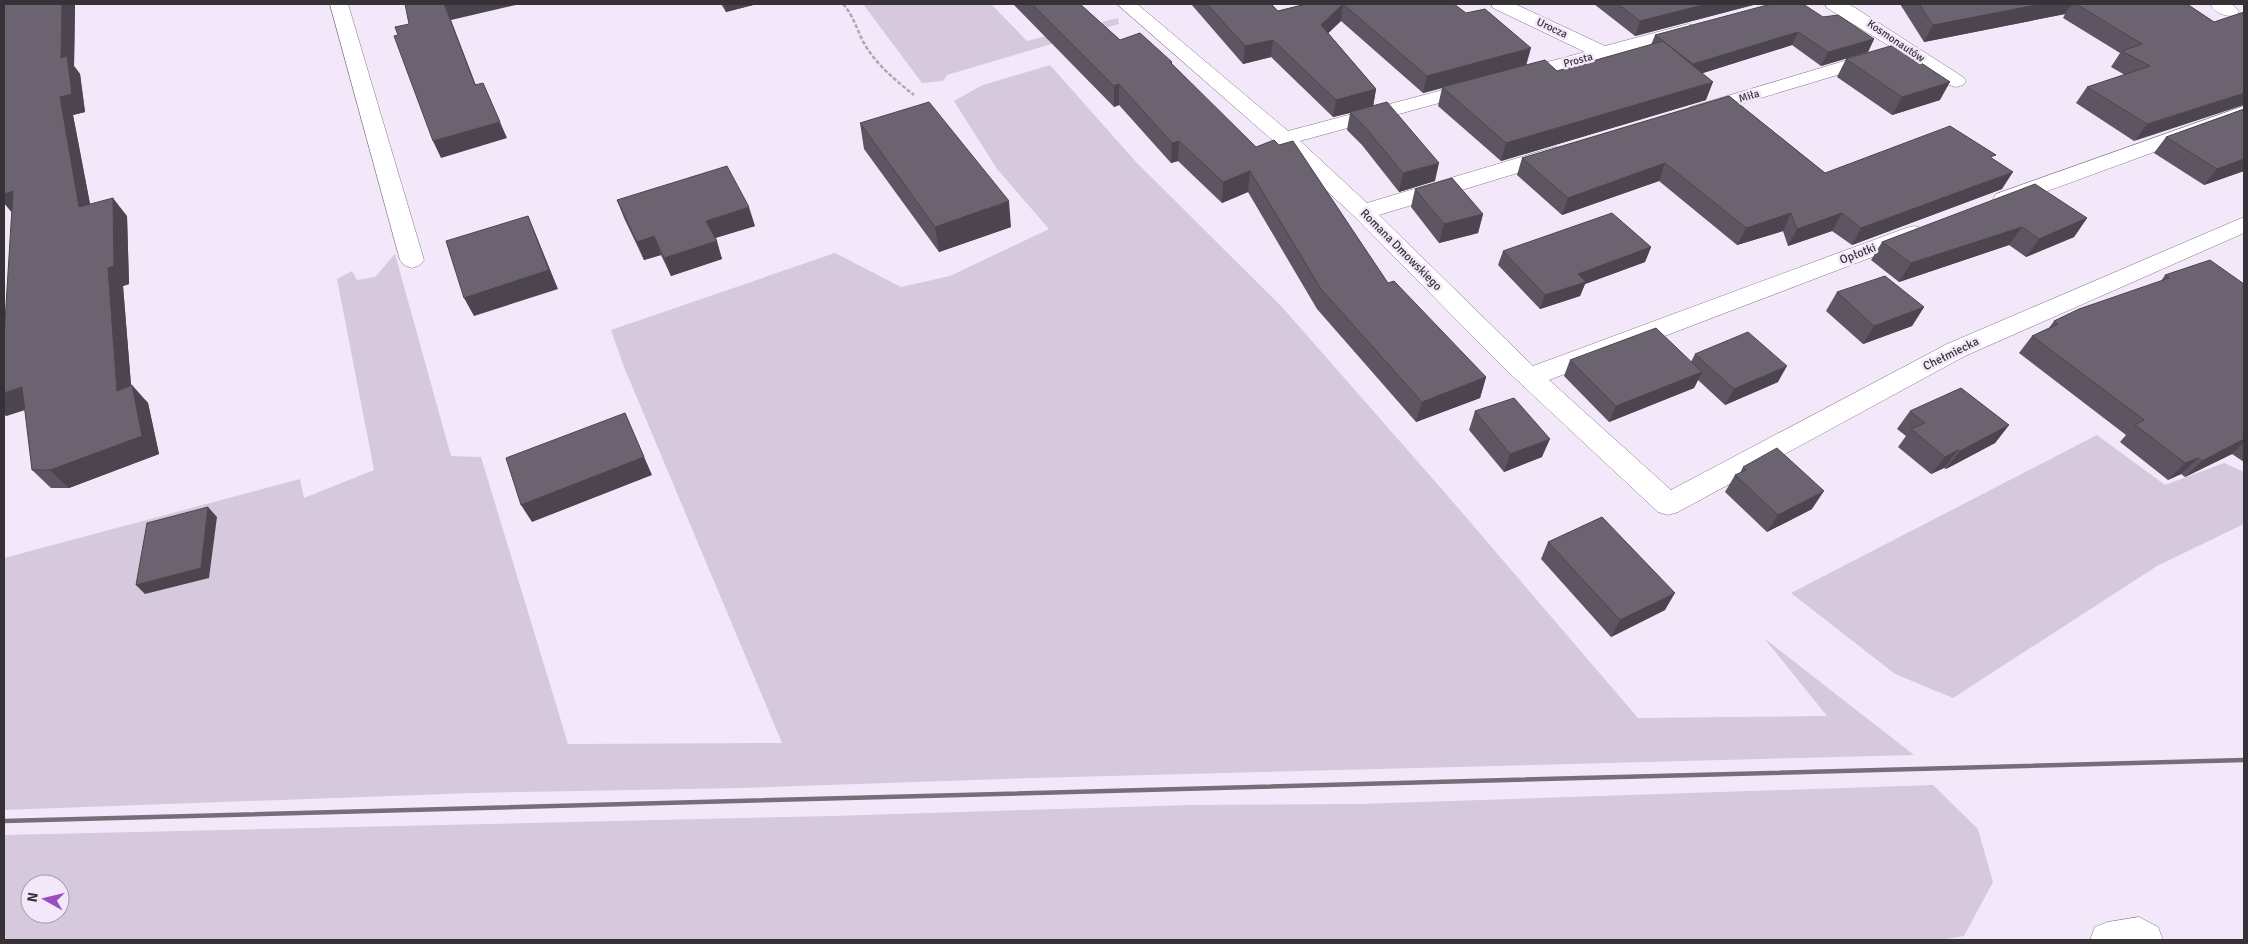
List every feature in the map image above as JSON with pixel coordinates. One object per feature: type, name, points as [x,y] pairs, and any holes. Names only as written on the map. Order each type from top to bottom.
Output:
[{"type":"street","points":[[339,4],[412,260]]},
{"type":"street","name":"Romana Dmowskiego","points":[[1126,4],[1284,139],[1363,212],[1530,377],[1668,504]]},
{"type":"street","name":"Urocza","points":[[1500,4],[1603,53]]},
{"type":"street","name":"Kosmonautów","points":[[1834,4],[1861,12],[1904,49],[1956,81]]},
{"type":"street","name":"Prosta","points":[[1284,139],[1708,24]]},
{"type":"street","name":"Miła","points":[[1676,117],[1904,49]]},
{"type":"street","points":[[1986,206],[2244,112]]},
{"type":"street","points":[[1363,212],[1572,149]]},
{"type":"street","name":"Chełmiecka","points":[[1668,504],[1956,350],[2244,224]]},
{"type":"street","name":"Opłotki","points":[[1530,377],[1930,227]]},
{"type":"path","points":[[843,4],[852,13],[865,44],[883,68],[914,95]]},
{"type":"shaded area","points":[[863,4],[991,4],[1027,41],[1118,18],[1119,24],[947,75],[943,81],[922,83]]},
{"type":"shaded area","points":[[1050,65],[1137,163],[1282,307],[1447,495],[1638,718],[1827,716],[1764,638],[1914,755],[1034,778],[741,788],[473,793],[4,810],[4,558],[300,479],[304,498],[374,470],[337,279],[352,271],[357,280],[375,277],[395,254],[451,456],[481,457],[568,744],[782,743],[624,367],[611,330],[835,253],[901,287],[950,276],[1049,229],[997,169],[954,101],[983,85]]},
{"type":"shaded area","points":[[2097,435],[2165,485],[2224,463],[2244,472],[2244,524],[2157,566],[1953,698],[1895,674],[1791,593]]},
{"type":"shaded area","points":[[1933,785],[1978,829],[1993,882],[1964,936],[1942,940],[4,940],[4,835],[832,816],[1191,805],[1359,804]]},
{"type":"building","points":[[4,4],[62,4],[61,58],[67,56],[72,94],[60,97],[79,207],[113,198],[114,266],[108,268],[117,391],[132,385],[142,436],[50,470],[32,470],[22,387],[4,393],[4,338],[13,191],[4,194]]},
{"type":"building","points":[[405,4],[444,4],[475,85],[483,83],[500,122],[433,141],[394,36],[398,35],[395,27],[409,24]]},
{"type":"building","points":[[1032,4],[1080,4],[1120,40],[1140,33],[1172,62],[1170,62],[1256,147],[1274,140],[1279,145],[1293,141],[1388,283],[1394,281],[1486,377],[1422,402],[1321,289],[1250,171],[1223,182],[1179,141],[1172,143],[1119,84],[1114,86]]},
{"type":"building","points":[[1207,4],[1271,4],[1278,11],[1306,4],[1343,4],[1321,25],[1376,89],[1336,100],[1273,40],[1245,46]]},
{"type":"building","points":[[1343,4],[1454,4],[1466,13],[1485,9],[1531,48],[1427,76]]},
{"type":"building","points":[[1618,4],[1707,4],[1640,21]]},
{"type":"building","points":[[1771,4],[1803,4],[1823,17],[1838,15],[1874,39],[1828,52],[1798,32],[1693,64],[1655,35]]},
{"type":"building","points":[[1919,4],[2042,4],[1933,25]]},
{"type":"building","points":[[2076,4],[2187,4],[2214,22],[2244,12],[2244,93],[2147,124],[2087,87],[2150,66],[2122,51],[2142,44]]},
{"type":"building","points":[[1663,41],[1713,82],[1506,143],[1442,87],[1545,60],[1557,71]]},
{"type":"building","points":[[1894,45],[1950,82],[1902,97],[1846,59]]},
{"type":"building","points":[[1729,96],[1825,173],[1950,126],[1996,155],[1990,157],[2013,172],[1861,228],[1842,213],[1797,229],[1791,213],[1746,228],[1665,163],[1568,198],[1522,158]]},
{"type":"building","points":[[929,102],[1009,201],[935,227],[860,123]]},
{"type":"building","points":[[1387,102],[1439,163],[1403,173],[1350,112]]},
{"type":"building","points":[[2244,109],[2244,159],[2217,169],[2166,137]]},
{"type":"building","points":[[727,166],[749,207],[706,221],[717,241],[664,258],[654,236],[637,242],[617,200]]},
{"type":"building","points":[[1452,178],[1483,214],[1444,224],[1415,189]]},
{"type":"building","points":[[2035,184],[2087,218],[2039,239],[2022,227],[1911,263],[1882,242]]},
{"type":"building","points":[[1612,213],[1651,247],[1578,274],[1586,282],[1545,295],[1503,251]]},
{"type":"building","points":[[528,216],[549,270],[464,298],[446,241]]},
{"type":"building","points":[[2210,260],[2244,284],[2244,439],[2202,461],[2198,458],[2185,463],[2135,425],[2144,420],[2032,336],[2058,324],[2054,321],[2079,309],[2169,278],[2165,275]]},
{"type":"building","points":[[1885,276],[1924,307],[1874,326],[1837,292]]},
{"type":"building","points":[[1656,328],[1702,372],[1616,406],[1570,360]]},
{"type":"building","points":[[1748,332],[1787,366],[1734,389],[1695,354]]},
{"type":"building","points":[[1961,388],[2009,425],[1945,457],[1911,429],[1925,423],[1910,411]]},
{"type":"building","points":[[1514,398],[1550,439],[1510,454],[1475,411]]},
{"type":"building","points":[[625,413],[644,457],[521,505],[506,458]]},
{"type":"building","points":[[1777,448],[1824,491],[1778,515],[1735,475],[1746,470],[1743,467]]},
{"type":"building","points":[[208,507],[201,568],[136,585],[147,523]]},
{"type":"building","points":[[1602,517],[1675,593],[1620,620],[1548,542]]},
{"type":"railway","points":[[4,821],[2244,760]]}]
